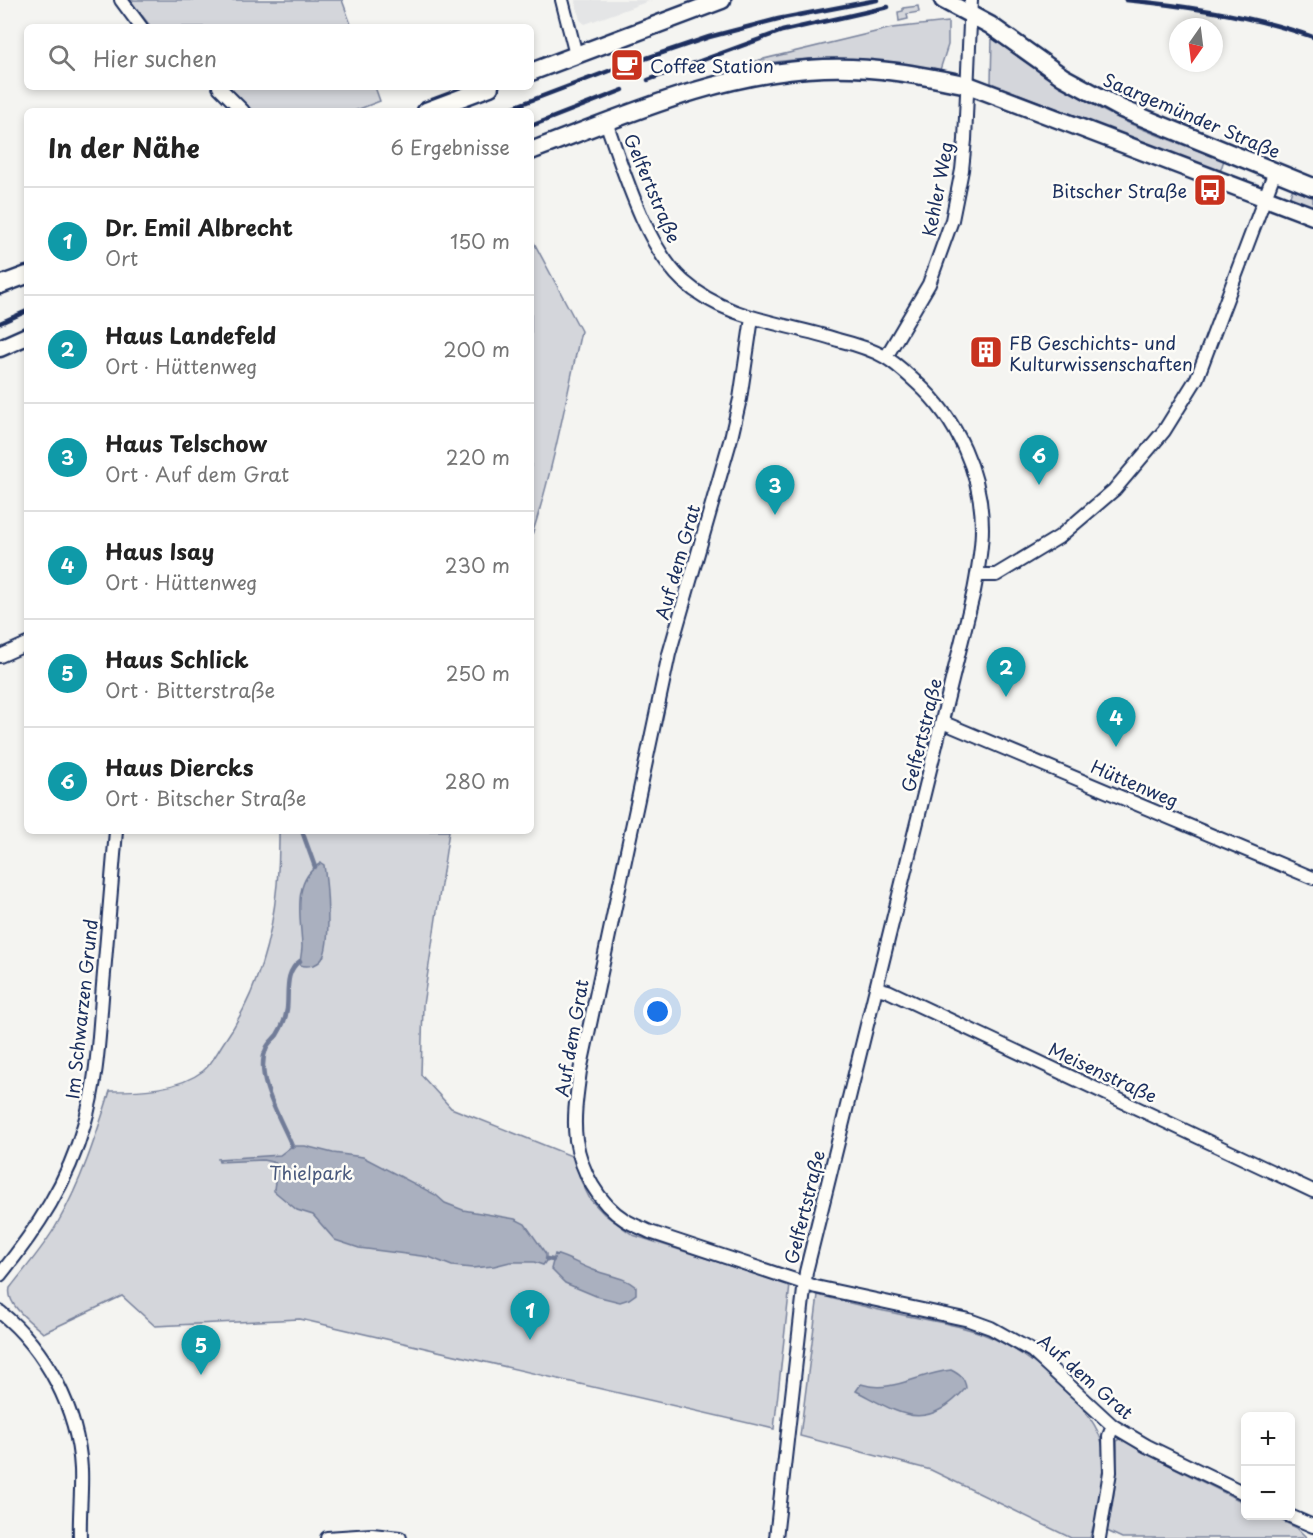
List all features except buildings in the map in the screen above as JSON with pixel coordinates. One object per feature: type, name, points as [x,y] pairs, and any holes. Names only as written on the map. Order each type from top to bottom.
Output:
[{"type":"main road","points":[[534,71],[722,0]]},
{"type":"main road","name":"Saargemünder Straße","points":[[943,0],[970,6],[990,25],[1063,77],[1112,104],[1313,187]]},
{"type":"main road","points":[[534,150],[692,91],[731,80],[794,70],[832,68],[879,70],[928,76],[968,85],[1313,216]]},
{"type":"main road","points":[[434,108],[482,90]]},
{"type":"main road","points":[[0,285],[24,276]]},
{"type":"main road","points":[[0,348],[24,337]]},
{"type":"street","points":[[121,0],[139,24]]},
{"type":"street","points":[[561,0],[576,55]]},
{"type":"street","name":"Kehler Weg","points":[[886,357],[929,284],[952,220],[962,170],[968,85],[970,6]]},
{"type":"street","points":[[222,90],[240,108]]},
{"type":"street","name":"Gelfertstraße","points":[[606,122],[646,226],[663,258],[682,280],[713,303],[752,318],[837,339],[886,357],[939,405],[954,426],[965,450],[981,507],[982,536],[977,575],[878,988],[806,1272],[776,1538]]},
{"type":"street","points":[[977,575],[996,575],[1059,537],[1114,490],[1164,431],[1197,378],[1275,171]]},
{"type":"street","name":"Auf dem Grat","points":[[752,318],[740,399],[669,654],[580,1071],[576,1108],[576,1139],[593,1188],[606,1204],[625,1220],[650,1232],[805,1283],[969,1320],[1011,1338],[1032,1350],[1113,1426],[1147,1446],[1241,1492]]},
{"type":"street","points":[[0,656],[24,645]]},
{"type":"street","name":"Hüttenweg","points":[[942,722],[1313,878]]},
{"type":"street","name":"Im Schwarzen Grund","points":[[0,1275],[29,1238],[52,1203],[75,1152],[94,1088],[116,834]]},
{"type":"street","name":"Meisenstraße","points":[[878,988],[1313,1191]]},
{"type":"street","points":[[0,1312],[15,1326],[45,1363],[60,1389],[70,1415],[78,1440],[81,1468],[80,1538]]},
{"type":"street","points":[[1100,1537],[1110,1472],[1109,1436],[1113,1426]]},
{"type":"street","points":[[1295,1517],[1313,1526]]},
{"type":"street","points":[[327,1538],[372,1535],[400,1538]]},
{"type":"shaded area","points":[[575,0],[652,0],[585,24],[580,20]]},
{"type":"green space","points":[[130,0],[342,0],[351,24],[149,24]]},
{"type":"green space","points":[[918,6],[919,12],[907,14],[908,19],[899,21],[898,12],[903,11],[903,8]]},
{"type":"green space","points":[[948,22],[948,45],[940,70],[890,62],[839,58],[788,60],[738,68],[739,65],[892,28]]},
{"type":"green space","points":[[992,38],[1061,86],[1104,111],[1148,131],[1224,160],[1220,172],[991,83]]},
{"type":"green space","points":[[230,90],[376,90],[380,101],[362,108],[250,108]]},
{"type":"green space","points":[[1293,188],[1313,195],[1313,208],[1289,199]]},
{"type":"green space","points":[[534,243],[581,331],[553,461],[534,528]]},
{"type":"green space","name":"Thielpark","points":[[279,834],[449,834],[423,1005],[421,1075],[451,1108],[574,1157],[581,1181],[590,1199],[604,1214],[633,1235],[790,1285],[774,1429],[300,1319],[155,1326],[122,1296],[43,1333],[16,1307],[12,1301],[10,1288],[46,1241],[66,1208],[87,1159],[110,1091],[134,1091],[171,1086],[193,1077],[209,1066],[237,1021],[260,970],[267,943],[277,887]]},
{"type":"green space","points":[[818,1295],[972,1330],[1017,1351],[1057,1381],[1088,1415],[1102,1443],[1103,1478],[1090,1538],[1071,1538],[931,1470],[800,1436]]},
{"type":"green space","points":[[1122,1438],[1141,1451],[1241,1501],[1241,1520],[1280,1520],[1297,1528],[1307,1538],[1122,1538],[1107,1531],[1115,1486],[1117,1441]]},
{"type":"water","points":[[321,863],[324,865],[327,899],[327,941],[322,959],[312,965],[303,966],[300,965],[302,946],[300,900],[305,879]]},
{"type":"water","points":[[292,1146],[305,1146],[363,1157],[436,1195],[445,1203],[463,1210],[515,1219],[525,1224],[546,1254],[546,1261],[543,1265],[534,1262],[510,1262],[472,1268],[452,1266],[429,1257],[359,1248],[335,1240],[313,1215],[297,1210],[274,1191],[276,1163],[263,1160],[219,1162],[218,1159],[280,1155]]},
{"type":"water","points":[[555,1254],[627,1281],[636,1287],[636,1294],[620,1302],[596,1296],[565,1283],[551,1269]]},
{"type":"water","points":[[951,1370],[961,1377],[966,1388],[938,1411],[925,1415],[900,1412],[856,1391],[861,1384],[895,1385]]},
{"type":"waterway","points":[[303,834],[315,867]]},
{"type":"waterway","points":[[292,1146],[270,1098],[263,1073],[263,1060],[269,1043],[277,1035],[286,1016],[289,977],[300,961]]},
{"type":"waterway","points":[[547,1259],[553,1260]]},
{"type":"railway","points":[[638,61],[709,37],[778,19],[877,0]]},
{"type":"railway","points":[[1126,0],[1221,13],[1268,23],[1313,37]]},
{"type":"railway","points":[[648,80],[782,31],[888,7]]},
{"type":"railway","points":[[511,108],[614,69]]},
{"type":"railway","points":[[534,125],[623,90]]},
{"type":"railway","points":[[0,323],[24,312]]},
{"type":"place","name":"Coffee Station","points":[[627,65]]},
{"type":"place","name":"Bitscher Straße","points":[[1210,190]]},
{"type":"place","name":"FB Geschichts- und Kulturwissenschaften","points":[[986,352]]},
{"type":"place","name":"Haus Diercks","points":[[1039,485]]},
{"type":"place","name":"Haus Telschow","points":[[775,515]]},
{"type":"place","name":"Haus Landefeld","points":[[1006,697]]},
{"type":"place","name":"Haus Isay","points":[[1116,747]]},
{"type":"place","name":"Dr. Emil Albrecht","points":[[530,1340]]},
{"type":"place","name":"Haus Schlick","points":[[201,1375]]}]
